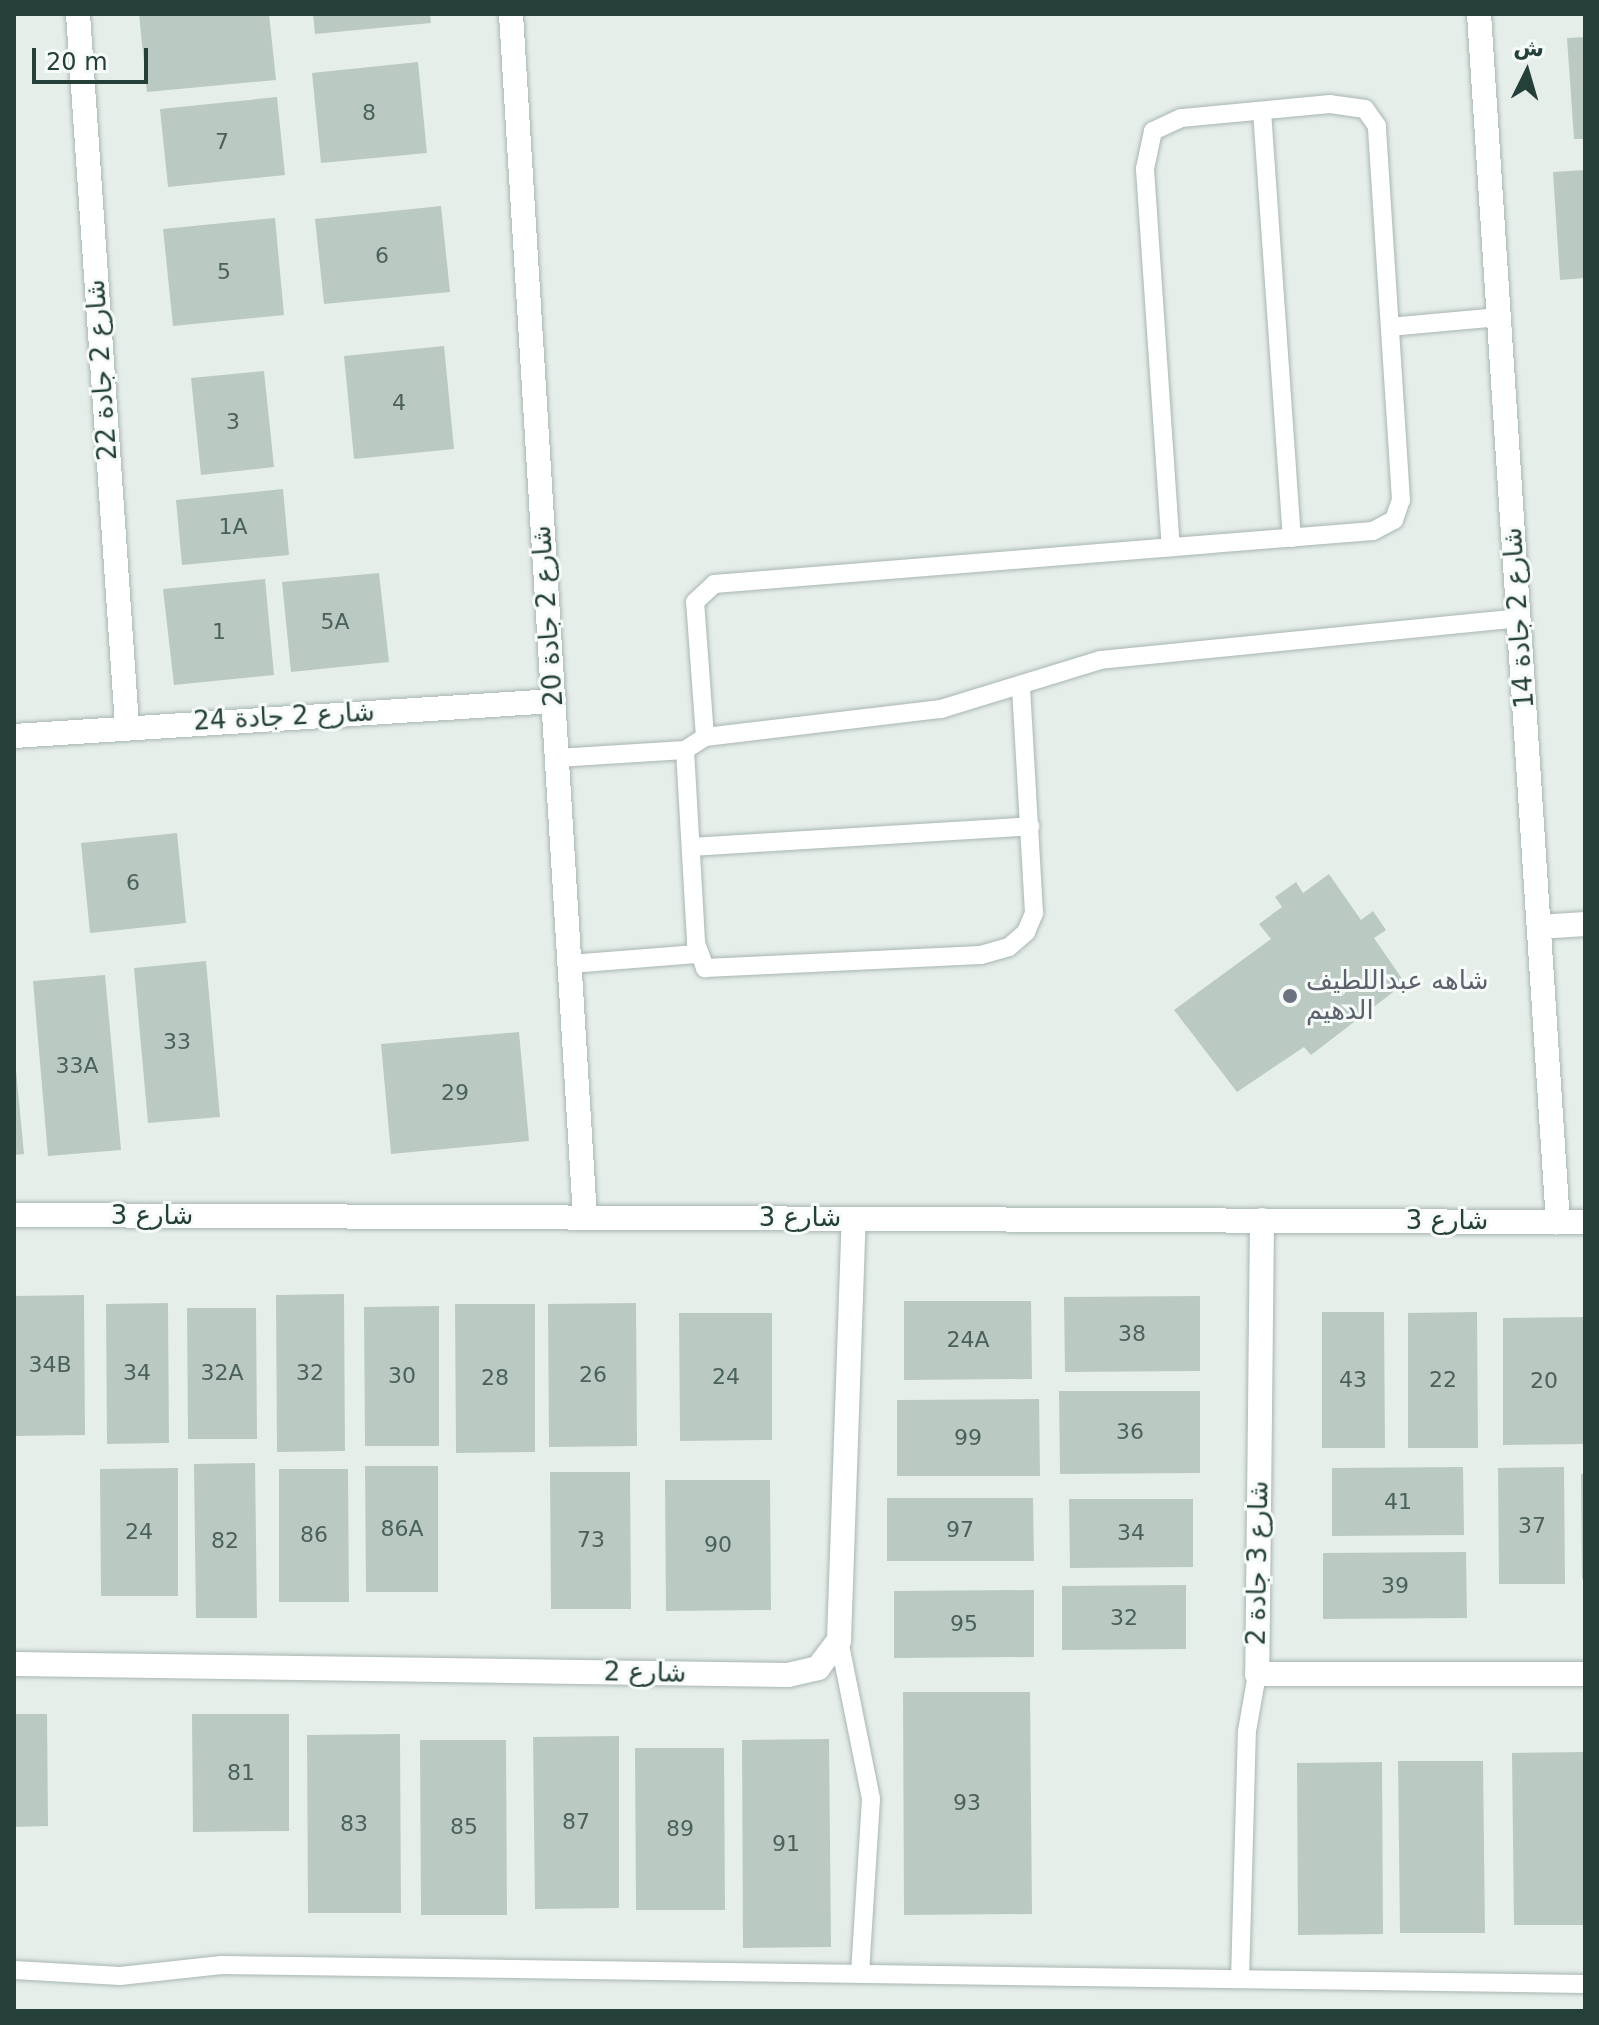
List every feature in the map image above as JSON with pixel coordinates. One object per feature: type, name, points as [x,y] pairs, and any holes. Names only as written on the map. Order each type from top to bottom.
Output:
[{"type":"street","name":"شارع 2 جادة 22","points":[[78,14],[127,726]]},
{"type":"street","name":"شارع 2 جادة 20","points":[[511,14],[585,1218]]},
{"type":"street","name":"شارع 2 جادة 14","points":[[1479,14],[1558,1222]]},
{"type":"street","name":"شارع 2 جادة 24","points":[[14,736],[127,726],[554,701]]},
{"type":"street","points":[[1539,927],[1585,924]]},
{"type":"street","name":"شارع 3","points":[[14,1215],[1585,1222]]},
{"type":"street","points":[[839,1640],[854,1219]]},
{"type":"street","name":"شارع 3 جادة 2","points":[[1262,1220],[1257,1674],[1585,1674]]},
{"type":"street","name":"شارع 2","points":[[14,1664],[788,1675],[818,1668],[839,1640]]},
{"type":"lane","points":[[705,737],[695,602],[701,591],[714,584],[1373,531],[1394,520],[1399,510],[1377,126],[1365,109],[1349,105],[1181,118],[1153,131],[1147,147],[1171,547]]},
{"type":"lane","points":[[1262,111],[1292,538]]},
{"type":"lane","points":[[1390,327],[1499,317]]},
{"type":"lane","points":[[557,758],[685,750],[705,737],[941,709],[1021,687],[1100,660],[1519,618]]},
{"type":"lane","points":[[685,750],[697,954],[705,968],[726,971],[981,955],[1009,947],[1026,932],[1034,913],[1021,687]]},
{"type":"lane","points":[[691,847],[1030,826]]},
{"type":"lane","points":[[570,964],[697,954]]},
{"type":"lane","points":[[839,1640],[871,1799],[860,1974]]},
{"type":"lane","points":[[1240,1979],[1247,1731],[1257,1674]]},
{"type":"lane","points":[[14,1970],[120,1976],[221,1965],[1585,1984]]},
{"type":"building","points":[[139,14],[269,14],[276,80],[147,92]]},
{"type":"building","points":[[313,14],[430,14],[431,23],[315,34]]},
{"type":"building","points":[[1585,37],[1585,139],[1574,139],[1567,38]]},
{"type":"building","points":[[418,62],[427,153],[321,163],[312,73]]},
{"type":"building","points":[[277,97],[285,175],[168,187],[160,109]]},
{"type":"building","points":[[1585,170],[1585,278],[1560,280],[1553,172]]},
{"type":"building","points":[[441,206],[450,292],[324,304],[315,219]]},
{"type":"building","points":[[275,218],[284,315],[173,326],[163,229]]},
{"type":"building","points":[[444,346],[454,449],[354,459],[344,356]]},
{"type":"building","points":[[264,371],[274,467],[201,475],[191,378]]},
{"type":"building","points":[[283,489],[289,555],[182,565],[176,500]]},
{"type":"building","points":[[379,573],[389,662],[291,672],[282,582]]},
{"type":"building","points":[[265,579],[274,675],[174,685],[163,589]]},
{"type":"building","points":[[177,833],[186,923],[90,933],[81,843]]},
{"type":"building","name":"شاهه عبداللطيف الدهيم","points":[[1329,874],[1361,920],[1373,911],[1386,930],[1374,938],[1405,983],[1311,1055],[1304,1047],[1237,1092],[1174,1010],[1271,939],[1259,924],[1282,907],[1275,897],[1296,882],[1303,893]]},
{"type":"building","points":[[206,961],[220,1117],[148,1123],[134,968]]},
{"type":"building","points":[[105,975],[121,1150],[48,1156],[33,981]]},
{"type":"building","points":[[519,1032],[529,1141],[391,1154],[381,1044]]},
{"type":"building","points":[[14,1071],[24,1154],[14,1155]]},
{"type":"building","points":[[344,1294],[345,1451],[277,1452],[276,1295]]},
{"type":"building","points":[[84,1295],[85,1435],[15,1436],[14,1296]]},
{"type":"building","points":[[1200,1296],[1200,1371],[1065,1372],[1064,1297]]},
{"type":"building","points":[[904,1301],[1031,1301],[1032,1379],[904,1380]]},
{"type":"building","points":[[168,1303],[169,1443],[107,1444],[106,1304]]},
{"type":"building","points":[[636,1303],[637,1446],[549,1447],[548,1304]]},
{"type":"building","points":[[455,1304],[535,1304],[535,1452],[456,1453]]},
{"type":"building","points":[[439,1306],[439,1446],[365,1446],[364,1307]]},
{"type":"building","points":[[187,1308],[256,1308],[257,1439],[188,1439]]},
{"type":"building","points":[[1322,1312],[1384,1312],[1385,1448],[1322,1448]]},
{"type":"building","points":[[1477,1312],[1478,1448],[1408,1448],[1408,1313]]},
{"type":"building","points":[[679,1313],[772,1313],[772,1440],[680,1441]]},
{"type":"building","points":[[1585,1317],[1585,1444],[1503,1445],[1503,1318]]},
{"type":"building","points":[[1059,1391],[1200,1391],[1200,1473],[1060,1474]]},
{"type":"building","points":[[1039,1399],[1040,1476],[897,1476],[897,1400]]},
{"type":"building","points":[[255,1463],[257,1618],[196,1618],[194,1464]]},
{"type":"building","points":[[365,1466],[438,1466],[438,1592],[366,1592]]},
{"type":"building","points":[[1463,1467],[1464,1535],[1332,1536],[1332,1468]]},
{"type":"building","points":[[1564,1467],[1565,1584],[1499,1584],[1498,1468]]},
{"type":"building","points":[[178,1468],[178,1596],[101,1596],[100,1469]]},
{"type":"building","points":[[279,1469],[348,1469],[349,1602],[279,1602]]},
{"type":"building","points":[[550,1472],[630,1472],[631,1609],[551,1609]]},
{"type":"building","points":[[1581,1474],[1585,1474],[1585,1579],[1582,1579]]},
{"type":"building","points":[[665,1480],[770,1480],[771,1610],[666,1611]]},
{"type":"building","points":[[887,1498],[1033,1498],[1034,1561],[887,1561]]},
{"type":"building","points":[[1069,1499],[1193,1499],[1193,1567],[1070,1568]]},
{"type":"building","points":[[1466,1552],[1467,1618],[1323,1619],[1323,1553]]},
{"type":"building","points":[[1186,1585],[1186,1649],[1062,1650],[1062,1586]]},
{"type":"building","points":[[1034,1590],[1034,1657],[894,1658],[894,1591]]},
{"type":"building","points":[[903,1692],[1030,1692],[1032,1914],[904,1915]]},
{"type":"building","points":[[14,1714],[47,1714],[48,1826],[14,1827]]},
{"type":"building","points":[[192,1714],[289,1714],[289,1831],[193,1832]]},
{"type":"building","points":[[400,1734],[401,1913],[308,1913],[307,1735]]},
{"type":"building","points":[[619,1736],[619,1908],[535,1909],[533,1737]]},
{"type":"building","points":[[829,1739],[831,1947],[743,1948],[742,1740]]},
{"type":"building","points":[[420,1740],[506,1740],[507,1915],[421,1915]]},
{"type":"building","points":[[635,1748],[724,1748],[725,1910],[636,1910]]},
{"type":"building","points":[[1585,1752],[1585,1925],[1514,1925],[1512,1753]]},
{"type":"building","points":[[1398,1761],[1483,1761],[1485,1933],[1400,1933]]},
{"type":"building","points":[[1382,1762],[1383,1934],[1298,1935],[1297,1763]]},
{"type":"place","name":"شاهه عبداللطيف الدهيم","points":[[1290,996]]}]
